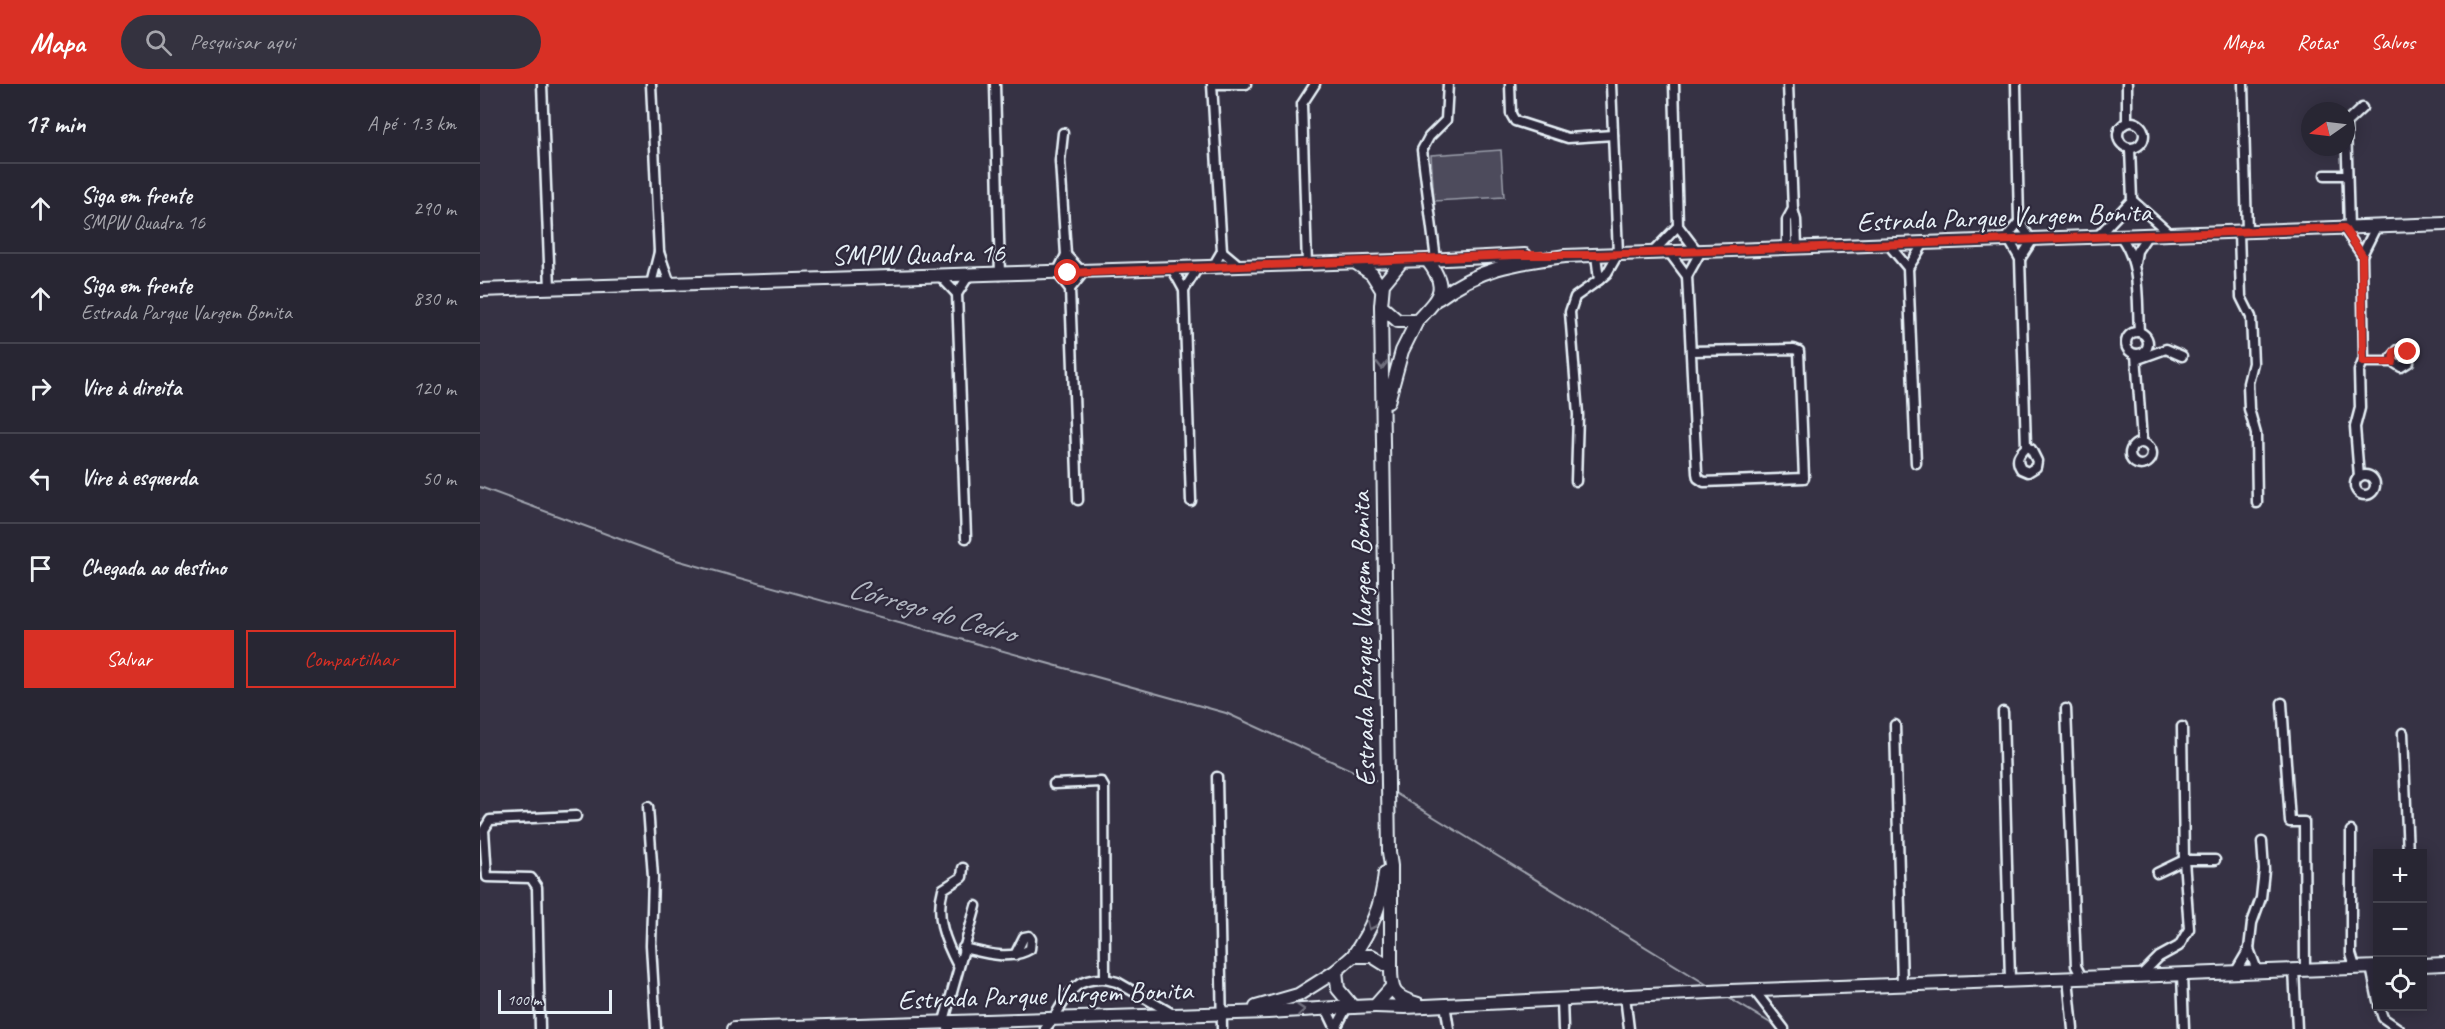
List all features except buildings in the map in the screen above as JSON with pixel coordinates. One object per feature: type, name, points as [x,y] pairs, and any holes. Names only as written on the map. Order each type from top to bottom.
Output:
[{"type":"main road","name":"Estrada Parque Vargem Bonita","points":[[1432,260],[1514,255],[1596,255],[2445,224]]},
{"type":"main road","name":"Estrada Parque Vargem Bonita","points":[[1439,298],[1467,278],[1498,266],[1565,256]]},
{"type":"main road","points":[[1432,260],[1439,278],[1441,289],[1439,298],[1417,321],[1398,321],[1381,306],[1382,290],[1387,276],[1402,261],[1432,260]]},
{"type":"main road","name":"SMPW Quadra 16","points":[[480,290],[1083,273],[1402,261]]},
{"type":"main road","points":[[1356,263],[1372,274],[1382,290]]},
{"type":"main road","name":"Estrada Parque Vargem Bonita","points":[[1381,306],[1389,852],[1392,914],[1390,968]]},
{"type":"main road","name":"Estrada Parque Vargem Bonita","points":[[1383,426],[1390,391],[1402,351],[1417,321]]},
{"type":"main road","name":"Estrada Parque Vargem Bonita","points":[[1353,956],[1372,927],[1389,852]]},
{"type":"main road","points":[[1375,1006],[1391,988],[1390,968],[1372,956],[1353,956],[1336,971],[1338,989],[1350,1007],[2373,967]]},
{"type":"main road","points":[[2427,965],[2445,964]]},
{"type":"main road","name":"Estrada Parque Vargem Bonita","points":[[1219,1011],[1255,1007],[1298,995],[1336,971]]},
{"type":"main road","points":[[1391,988],[1403,999],[1422,1005]]},
{"type":"main road","name":"Estrada Parque Vargem Bonita","points":[[734,1029],[1058,1022],[1171,1013],[1350,1007]]},
{"type":"street","points":[[542,84],[550,288]]},
{"type":"street","points":[[651,84],[658,252],[651,284]]},
{"type":"street","points":[[995,84],[1000,275]]},
{"type":"street","points":[[1212,84],[1222,251],[1212,268]]},
{"type":"street","points":[[1217,84],[1246,84]]},
{"type":"street","points":[[1307,265],[1302,104],[1315,84]]},
{"type":"street","points":[[1432,260],[1422,150],[1429,137],[1446,120],[1448,84]]},
{"type":"street","points":[[1510,84],[1511,114],[1515,121],[1568,138],[1613,135]]},
{"type":"street","points":[[1576,481],[1578,415],[1570,312],[1575,297],[1599,280],[1613,266],[1618,254],[1611,84]]},
{"type":"street","points":[[1674,84],[1678,226],[1699,251],[1687,276],[1690,351],[1699,480],[1704,483],[1804,478],[1799,351],[1794,349],[1690,351]]},
{"type":"street","points":[[1788,84],[1793,209],[1796,220],[1792,247]]},
{"type":"street","points":[[2016,84],[2019,222],[2032,239],[2020,259],[2026,447]]},
{"type":"street","points":[[2127,84],[2127,122],[2118,133],[2123,146],[2130,148],[2138,146],[2144,134],[2141,127],[2127,122]]},
{"type":"street","points":[[2243,84],[2241,297],[2251,317],[2253,363],[2248,383],[2249,409],[2256,434],[2257,503]]},
{"type":"street","points":[[2362,108],[2346,123],[2346,228],[2362,255]]},
{"type":"street","points":[[1063,133],[1060,161],[1066,255],[1057,273],[1070,289],[1078,500]]},
{"type":"street","points":[[2097,238],[2132,200],[2130,148]]},
{"type":"street","points":[[2325,175],[2347,175]]},
{"type":"street","points":[[2132,200],[2170,234]]},
{"type":"street","points":[[2019,222],[2006,240],[2020,259]]},
{"type":"street","points":[[1653,252],[1678,226]]},
{"type":"street","points":[[2359,477],[2355,427],[2360,408],[2359,371],[2363,362],[2362,255],[2376,227]]},
{"type":"street","points":[[2120,236],[2130,251],[2135,267]]},
{"type":"street","points":[[2139,332],[2135,267],[2138,250],[2147,236]]},
{"type":"street","points":[[1916,463],[1908,268],[1924,243]]},
{"type":"street","points":[[1889,244],[1908,268]]},
{"type":"street","points":[[1222,251],[1240,266]]},
{"type":"street","points":[[658,252],[670,284]]},
{"type":"street","points":[[1669,252],[1687,276]]},
{"type":"street","points":[[1066,255],[1083,273],[1070,289]]},
{"type":"street","points":[[1596,255],[1599,280]]},
{"type":"street","points":[[1184,290],[1197,269]]},
{"type":"street","points":[[1173,270],[1184,290],[1191,501]]},
{"type":"street","points":[[966,538],[957,294],[969,275]]},
{"type":"street","points":[[940,276],[957,294]]},
{"type":"street","points":[[2139,332],[2145,335],[2147,348],[2136,357],[2129,352],[2126,345],[2127,338],[2132,333],[2139,332]]},
{"type":"street","points":[[2136,357],[2166,349],[2182,356]]},
{"type":"street","points":[[2136,357],[2142,442]]},
{"type":"street","points":[[2363,362],[2393,362]]},
{"type":"street","points":[[2282,703],[2290,822],[2304,822],[2297,1029]]},
{"type":"street","points":[[2066,709],[2076,966],[2082,978]]},
{"type":"street","points":[[2003,712],[2010,980]]},
{"type":"street","points":[[1895,724],[1902,984]]},
{"type":"street","points":[[2141,975],[2159,957],[2179,946],[2187,935],[2182,728]]},
{"type":"street","points":[[2403,733],[2408,849]]},
{"type":"street","points":[[1217,777],[1219,1011],[1222,1029]]},
{"type":"street","points":[[1054,784],[1101,782],[1104,787],[1105,979]]},
{"type":"street","points":[[648,807],[653,877],[651,945],[656,1029]]},
{"type":"street","points":[[540,1029],[537,887],[531,878],[488,877],[484,830],[490,820],[576,816]]},
{"type":"street","points":[[2349,968],[2352,954],[2351,831]]},
{"type":"street","points":[[2236,971],[2249,949],[2252,924],[2264,882],[2262,842]]},
{"type":"street","points":[[2157,873],[2184,860],[2215,860]]},
{"type":"street","points":[[958,966],[942,932],[940,901],[943,889],[962,877],[963,868]]},
{"type":"street","points":[[946,1025],[958,966],[976,906]]},
{"type":"street","points":[[963,948],[983,954],[1015,955]]},
{"type":"street","points":[[2249,949],[2257,970]]},
{"type":"street","points":[[2073,1029],[2067,978],[2076,966]]},
{"type":"street","points":[[2182,974],[2184,1029]]},
{"type":"street","points":[[1045,1029],[1058,1022],[1079,982],[1090,978],[1105,979],[1126,986],[1171,1013]]},
{"type":"street","points":[[1754,990],[1784,1029]]},
{"type":"street","points":[[1625,996],[1629,1029]]},
{"type":"street","points":[[1562,999],[1563,1029]]},
{"type":"street","points":[[1445,1004],[1449,1029]]},
{"type":"street","points":[[1326,1008],[1336,1028],[1350,1007]]},
{"type":"street","points":[[2380,1011],[2380,1016],[2399,1029]]},
{"type":"shaded area","points":[[1501,150],[1504,197],[1434,201],[1431,155]]},
{"type":"waterway","name":"Córrego do Cedro","points":[[480,487],[676,560],[1226,713],[1375,781]]},
{"type":"waterway","points":[[1395,793],[1709,986]]},
{"type":"waterway","points":[[1727,997],[1777,1027]]},
{"type":"route","points":[[1068,273],[1514,255],[1596,255],[2344,228],[2362,255],[2363,362],[2393,362],[2394,352],[2398,350],[2408,352]]}]
